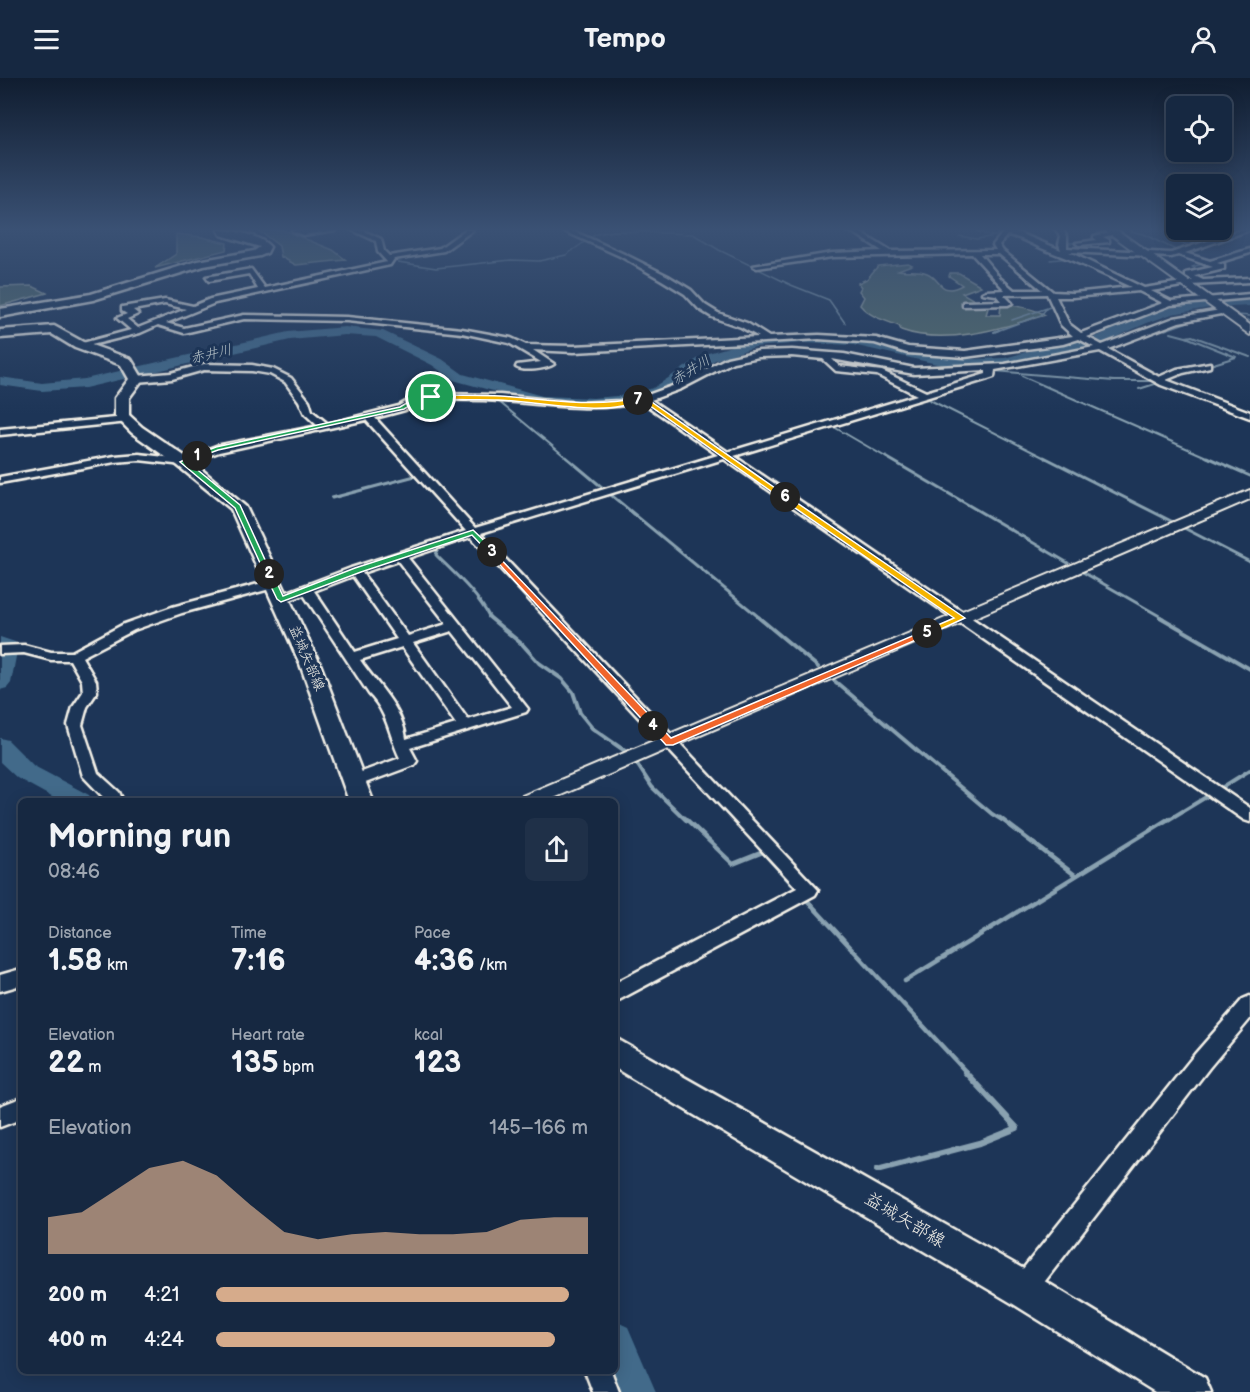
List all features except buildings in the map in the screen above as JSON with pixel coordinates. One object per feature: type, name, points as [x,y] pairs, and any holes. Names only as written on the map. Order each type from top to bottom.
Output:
[{"type":"highway","points":[[1194,291],[1250,331]]},
{"type":"main road","points":[[0,313],[93,297],[111,291]]},
{"type":"main road","points":[[0,334],[54,330],[133,372],[120,399],[122,416],[126,420]]},
{"type":"main road","name":"益城矢部線","points":[[126,420],[238,507],[314,674],[360,798]]},
{"type":"main road","name":"益城矢部線","points":[[618,1055],[1023,1289],[1191,1392]]},
{"type":"street","points":[[224,291],[233,298]]},
{"type":"street","points":[[80,345],[137,331],[191,308],[262,291]]},
{"type":"street","points":[[687,291],[702,307],[716,315],[744,325],[767,339]]},
{"type":"street","points":[[986,293],[1073,295],[1116,291]]},
{"type":"street","points":[[1147,291],[1170,303]]},
{"type":"street","points":[[966,304],[1008,303],[997,292]]},
{"type":"street","points":[[969,293],[986,303]]},
{"type":"street","points":[[1050,293],[1065,325],[1081,338],[1159,380],[1250,415]]},
{"type":"street","points":[[159,323],[184,331],[244,317],[347,319],[462,331],[517,344],[574,349],[819,337],[876,341],[895,348],[955,355],[1081,338],[1124,319],[1170,303],[1250,296]]},
{"type":"street","points":[[137,331],[121,318],[134,314],[125,309],[165,302],[191,308]]},
{"type":"street","points":[[0,480],[115,459],[139,458],[183,462],[216,449],[326,428],[402,408],[414,401],[449,395],[578,406],[620,404],[644,399],[678,387],[738,358],[775,352],[844,357],[914,370],[1005,367],[1098,348],[1132,338],[1177,320],[1223,311]]},
{"type":"street","points":[[1114,315],[1124,319]]},
{"type":"street","points":[[517,344],[550,364],[520,367]]},
{"type":"street","points":[[813,354],[826,357],[836,368],[879,373],[925,395]]},
{"type":"street","points":[[1159,380],[1180,371],[1207,365]]},
{"type":"street","points":[[133,372],[172,376],[204,367],[252,368],[273,372],[288,380],[304,401],[304,407],[326,428]]},
{"type":"street","points":[[0,650],[24,649],[51,656],[75,656],[129,627],[177,610],[277,592],[307,589],[473,532],[985,377],[991,375],[990,368]]},
{"type":"street","points":[[644,399],[1250,816]]},
{"type":"street","points":[[369,417],[473,532],[809,890],[618,991]]},
{"type":"street","points":[[0,432],[126,420]]},
{"type":"street","points":[[536,798],[1250,494]]},
{"type":"street","points":[[400,556],[521,708],[402,746]]},
{"type":"street","points":[[355,571],[465,726]]},
{"type":"street","points":[[307,589],[374,691],[385,702],[397,725],[398,739],[409,761],[354,781]]},
{"type":"street","points":[[352,658],[456,625]]},
{"type":"street","points":[[75,656],[89,681],[90,693],[80,707],[75,725],[91,776],[114,798]]},
{"type":"street","points":[[0,983],[18,978]]},
{"type":"street","points":[[1023,1289],[1195,1070],[1250,1005]]},
{"type":"street","points":[[0,1117],[18,1109]]},
{"type":"street","points":[[599,1374],[606,1392]]},
{"type":"green space","points":[[0,291],[47,293],[0,306]]},
{"type":"green space","points":[[859,291],[967,291],[962,293],[988,308],[986,315],[1000,315],[1001,304],[1037,311],[1045,315],[992,330],[955,336],[936,336],[901,330],[899,326],[873,315],[860,305],[864,297]]},
{"type":"waterway","points":[[807,291],[829,300],[845,323]]},
{"type":"waterway","points":[[1150,305],[1160,303],[1160,299]]},
{"type":"waterway","points":[[1012,320],[1053,306],[1052,303]]},
{"type":"waterway","name":"赤井川","points":[[0,381],[21,386],[42,387],[85,384],[288,336],[345,331],[379,334],[437,362],[458,377],[541,400],[593,402],[631,399],[658,391],[710,357],[739,346],[755,343],[803,339],[853,341],[937,360],[973,363],[1005,362],[1044,351],[1098,341],[1143,320],[1169,311],[1209,305],[1250,303]]},
{"type":"waterway","points":[[999,330],[994,332],[1041,315],[1046,309]]},
{"type":"waterway","points":[[1237,315],[1250,316]]},
{"type":"waterway","points":[[1165,330],[1205,316],[1220,316]]},
{"type":"waterway","points":[[1171,333],[1186,337]]},
{"type":"waterway","points":[[1186,337],[1192,336],[1250,357]]},
{"type":"waterway","points":[[1186,337],[1236,357],[1207,366]]},
{"type":"waterway","points":[[995,371],[1114,381],[1157,381]]},
{"type":"waterway","points":[[1022,376],[1211,459]]},
{"type":"waterway","points":[[1139,389],[1158,383]]},
{"type":"waterway","points":[[926,398],[1047,459]]},
{"type":"waterway","points":[[498,401],[568,459]]},
{"type":"waterway","points":[[834,427],[889,459]]},
{"type":"waterway","points":[[566,457],[603,488]]},
{"type":"waterway","points":[[886,457],[1068,563]]},
{"type":"waterway","points":[[1044,457],[1173,522]]},
{"type":"waterway","points":[[1207,457],[1250,476]]},
{"type":"waterway","points":[[332,498],[415,476],[465,530]]},
{"type":"waterway","points":[[611,495],[760,618]]},
{"type":"waterway","points":[[1184,528],[1250,562]]},
{"type":"waterway","points":[[471,537],[438,549],[436,555],[472,592],[490,618]]},
{"type":"waterway","points":[[1081,571],[1163,618]]},
{"type":"waterway","points":[[758,617],[818,667]]},
{"type":"waterway","points":[[1160,617],[1250,669]]},
{"type":"waterway","points":[[490,618],[523,645],[539,663],[562,679],[573,692],[580,713],[592,728],[625,751]]},
{"type":"waterway","points":[[0,643],[8,646],[0,683]]},
{"type":"waterway","points":[[831,678],[1002,820]]},
{"type":"waterway","points":[[0,746],[7,756],[26,772],[74,798]]},
{"type":"waterway","points":[[637,764],[652,787],[686,820]]},
{"type":"waterway","points":[[1218,790],[1250,770]]},
{"type":"waterway","points":[[1168,820],[1211,794]]},
{"type":"waterway","points":[[685,818],[733,864],[763,852],[792,884]]},
{"type":"waterway","points":[[1000,818],[1075,875]]},
{"type":"waterway","points":[[905,981],[1170,818]]},
{"type":"waterway","points":[[804,897],[967,1073]]},
{"type":"waterway","points":[[877,1170],[980,1143],[1017,1128],[965,1072]]},
{"type":"waterway","points":[[618,1347],[636,1392]]},
{"type":"route","points":[[449,395],[500,398],[578,406],[620,404],[644,399],[961,618],[669,742],[473,532],[358,570],[281,599],[238,507],[183,462],[216,449],[326,428],[402,408],[414,401],[431,397],[449,395]]}]
